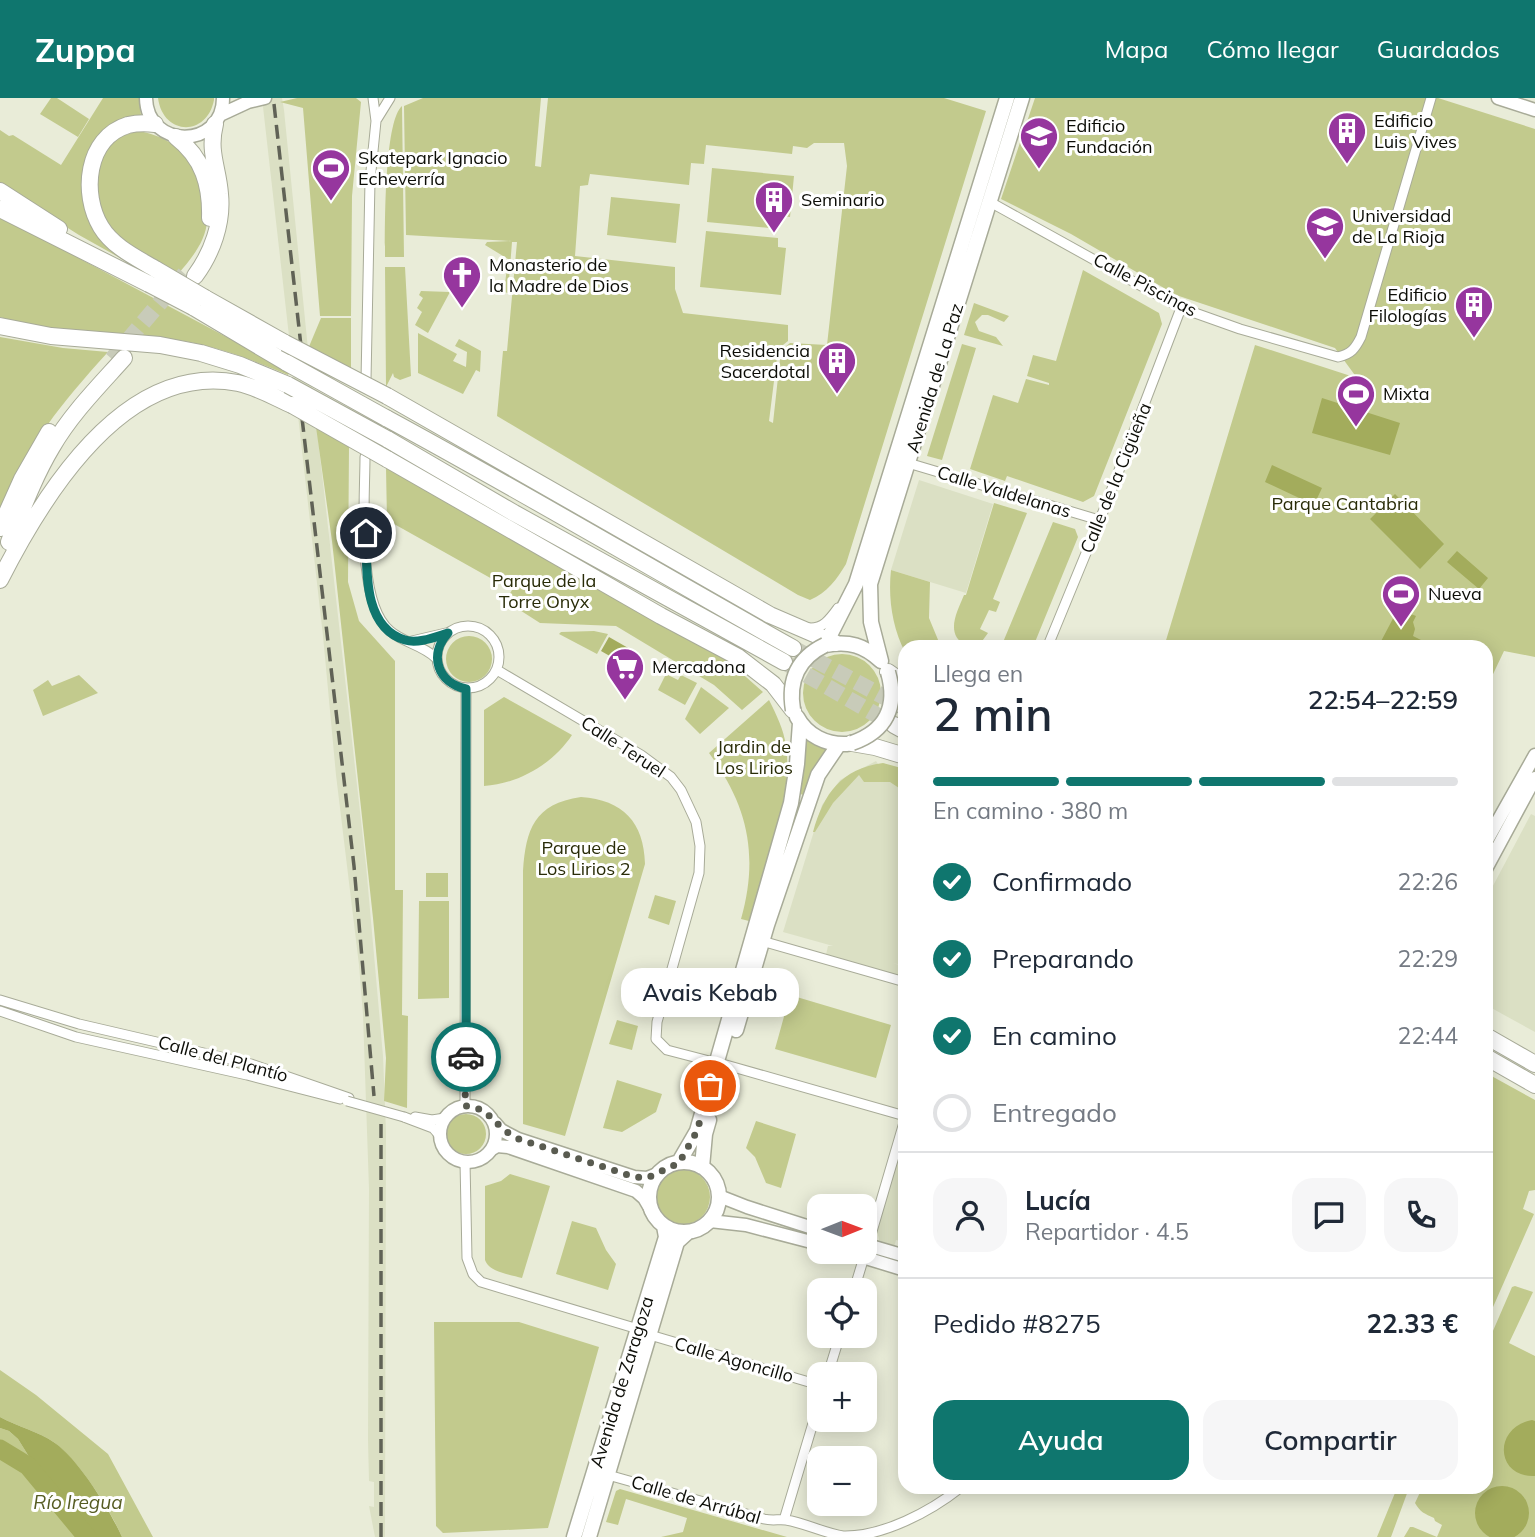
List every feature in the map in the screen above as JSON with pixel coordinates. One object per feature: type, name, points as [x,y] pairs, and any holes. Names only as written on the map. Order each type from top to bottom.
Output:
[{"type":"highway","points":[[176,137],[199,161],[210,201],[209,230],[191,274],[206,261],[220,219],[220,195],[211,149],[218,120]]},
{"type":"highway","points":[[155,124],[127,125],[106,137],[91,167],[88,185],[91,205],[102,229],[153,277],[199,303],[285,343],[387,396],[779,619],[829,643]]},
{"type":"highway","points":[[0,191],[125,272]]},
{"type":"highway","points":[[0,209],[125,272],[153,277]]},
{"type":"highway","points":[[199,303],[287,363],[503,482],[793,648]]},
{"type":"highway","points":[[3,326],[51,336],[160,345],[201,352],[288,385],[784,662]]},
{"type":"highway","points":[[0,528],[43,440],[63,411],[118,358],[52,446],[31,487],[0,564]]},
{"type":"highway","points":[[0,580],[26,528],[78,459],[112,421],[141,400],[169,387],[200,381],[236,382],[259,389],[292,405],[661,617],[738,657],[773,684],[797,716]]},
{"type":"highway","points":[[503,482],[626,533]]},
{"type":"highway","points":[[514,513],[536,534],[661,617]]},
{"type":"highway","points":[[884,666],[898,678]]},
{"type":"highway","points":[[845,744],[875,747],[898,754]]},
{"type":"highway","points":[[1493,1041],[1535,1064]]},
{"type":"highway","points":[[1493,1061],[1535,1084]]},
{"type":"main road","points":[[146,98],[147,110],[155,124],[176,137],[202,133],[248,102],[264,98]]},
{"type":"main road","points":[[218,120],[223,98]]},
{"type":"main road","points":[[235,98],[248,102]]},
{"type":"main road","name":"Avenida de La Paz","points":[[829,643],[856,584],[1007,98]]},
{"type":"main road","name":"Avenida de La Paz","points":[[884,666],[871,622],[870,584],[1022,98]]},
{"type":"main road","points":[[1498,98],[1535,110]]},
{"type":"main road","points":[[702,1167],[705,1134],[721,1064],[791,803],[797,764],[797,716],[792,683],[796,671],[813,651],[829,643],[845,642],[871,651],[884,666],[892,694],[887,716],[878,729],[866,738],[845,744],[824,741],[811,734],[797,716]]},
{"type":"main road","points":[[679,1163],[697,1131],[818,775],[845,744]]},
{"type":"main road","points":[[1493,830],[1535,755]]},
{"type":"main road","points":[[1493,856],[1535,778]]},
{"type":"main road","points":[[465,1106],[482,1110],[501,1130],[519,1139],[634,1177],[647,1178],[679,1163],[702,1167],[717,1184],[719,1196],[716,1214],[704,1227],[679,1232],[664,1226],[636,1191],[508,1147],[498,1146],[480,1160],[465,1162],[450,1156],[440,1136],[445,1118],[457,1108],[465,1106]]},
{"type":"main road","points":[[492,1149],[497,1136],[494,1123]]},
{"type":"main road","points":[[654,1215],[649,1194],[657,1174]]},
{"type":"main road","points":[[719,1196],[807,1226]]},
{"type":"main road","points":[[710,1221],[746,1225],[807,1241]]},
{"type":"main road","name":"Avenida de Zaragoza","points":[[589,1537],[608,1475],[644,1332],[666,1237],[664,1226]]},
{"type":"main road","name":"Avenida de Zaragoza","points":[[574,1537],[677,1242],[688,1232]]},
{"type":"main road","points":[[877,1252],[896,1258]]},
{"type":"street","points":[[366,380],[370,181],[376,121],[373,98]]},
{"type":"street","points":[[376,121],[390,98]]},
{"type":"street","name":"Calle Piscinas","points":[[990,202],[1181,307],[1240,329],[1338,357],[1349,354],[1361,337],[1431,98]]},
{"type":"street","name":"Calle de la Cigüeña","points":[[1050,640],[1181,307]]},
{"type":"street","points":[[365,457],[368,589],[372,606],[389,630],[429,651],[436,658]]},
{"type":"street","name":"Calle Valdelanas","points":[[908,463],[1099,520]]},
{"type":"street","name":"Avenida de La Paz","points":[[779,619],[810,629],[819,628],[829,621],[856,584]]},
{"type":"street","points":[[404,640],[415,641],[467,626],[478,627],[495,640],[499,650],[497,670],[484,684],[466,689],[449,682],[438,667],[436,658],[439,644],[448,633]]},
{"type":"street","name":"Calle Teruel","points":[[497,670],[641,755],[671,777],[681,790],[696,822],[700,846],[699,873],[657,1022],[656,1039],[667,1050],[721,1064]]},
{"type":"street","points":[[465,1106],[466,689]]},
{"type":"street","points":[[762,942],[898,980]]},
{"type":"street","name":"Calle del Plantío","points":[[0,1000],[79,1024],[251,1064],[348,1099],[405,1116],[433,1128],[440,1136]]},
{"type":"street","name":"Calle del Plantío","points":[[0,1011],[76,1037],[247,1075],[310,1093],[348,1099]]},
{"type":"street","points":[[721,1064],[898,1116]]},
{"type":"street","name":"Calle del Plantío","points":[[405,1116],[432,1120],[445,1118]]},
{"type":"street","points":[[877,1212],[898,1142]]},
{"type":"street","name":"Calle Agoncillo","points":[[465,1162],[467,1258],[473,1274],[481,1282],[807,1381]]},
{"type":"street","points":[[784,1520],[810,1432]]},
{"type":"street","name":"Calle de Arrúbal","points":[[608,1475],[764,1520],[784,1520],[845,1537],[871,1534],[900,1526],[928,1512],[952,1494]]},
{"type":"shaded area","points":[[262,98],[282,98],[284,110],[366,865],[383,1056],[386,1131],[385,1537],[375,1537],[369,1506],[374,1507],[374,1482],[369,1481],[368,1440],[369,1189],[359,965]]},
{"type":"shaded area","points":[[919,480],[993,504],[966,593],[891,570]]},
{"type":"shaded area","points":[[876,761],[878,764],[898,768],[898,964],[893,963],[898,965],[898,980],[825,959],[828,946],[833,946],[783,932],[822,805],[840,780]]},
{"type":"shaded area","points":[[1531,814],[1535,816],[1535,1032],[1493,1009],[1493,886]]},
{"type":"shaded area","points":[[898,1142],[898,1240],[894,1248],[880,1244],[877,1215]]},
{"type":"green space","points":[[51,98],[57,98],[89,119],[78,137],[40,114]]},
{"type":"green space","points":[[103,98],[139,98],[141,115],[117,123],[84,190],[131,260],[129,263],[0,185],[0,130],[9,136],[13,135],[61,165]]},
{"type":"green space","points":[[158,98],[214,100],[203,121],[195,126],[185,127],[168,120]]},
{"type":"green space","name":"Skatepark Ignacio Echeverría","points":[[297,98],[356,98],[361,102],[352,196],[351,316],[320,316],[303,108],[280,102]]},
{"type":"green space","points":[[423,98],[541,98],[535,166],[541,167],[548,98],[944,98],[986,111],[846,564],[826,589],[810,600],[798,595],[497,416],[503,351],[507,351],[517,242],[512,242],[508,293],[504,292],[508,259],[485,245],[487,242],[512,241],[406,235],[404,106]],"holes":[[[814,143],[844,143],[847,166],[827,345],[790,343],[781,350],[773,423],[769,421],[778,349],[788,341],[788,325],[683,313],[675,289],[675,267],[575,256],[580,186],[588,185],[590,174],[689,185],[691,163],[704,164],[706,145],[792,154],[793,146],[807,148]]]},
{"type":"green space","name":"Parque Cantabria","points":[[1035,98],[1438,98],[1535,129],[1535,657],[1504,651],[1493,674],[1493,640],[1166,640],[1255,345],[1357,378],[1335,348],[1176,295],[1071,234],[1001,199]]},
{"type":"green space","points":[[402,106],[404,257],[385,257],[389,153],[396,116]]},
{"type":"green space","points":[[138,131],[155,135],[172,144],[192,161],[199,172],[206,210],[206,228],[197,249],[179,273],[152,261],[115,235],[98,207],[95,179],[104,152],[116,138]]},
{"type":"green space","points":[[712,168],[794,176],[790,217],[781,216],[779,229],[707,222]]},
{"type":"green space","points":[[611,197],[680,204],[676,243],[607,235]]},
{"type":"green space","points":[[0,216],[247,348],[289,373],[288,375],[201,344],[63,330],[0,317]]},
{"type":"green space","points":[[706,231],[778,238],[778,247],[786,248],[781,295],[700,287]]},
{"type":"green space","points":[[385,267],[405,267],[411,376],[400,380],[394,377],[393,373],[386,387]]},
{"type":"green space","points":[[1083,270],[1159,313],[1162,324],[1094,496],[1083,502],[1007,476],[1005,481],[970,469],[993,395],[1018,403],[1026,379],[1049,385],[1027,376],[1033,355],[1056,361]]},
{"type":"green space","points":[[421,291],[450,292],[428,333],[415,325],[422,312],[417,308],[423,298],[419,295]]},
{"type":"green space","points":[[974,303],[1009,316],[1004,322],[982,315],[975,322],[979,331],[996,337],[1003,346],[964,335]]},
{"type":"green space","points":[[321,318],[351,318],[351,373],[308,349]]},
{"type":"green space","points":[[418,333],[457,354],[453,361],[466,367],[467,352],[455,346],[459,339],[481,351],[480,372],[476,370],[463,394],[418,373]]},
{"type":"green space","points":[[0,337],[63,348],[108,352],[46,426],[22,465],[0,512]]},
{"type":"green space","points":[[962,344],[976,348],[942,460],[927,456]]},
{"type":"green space","points":[[316,427],[349,446],[348,582],[359,621],[395,661],[395,890],[403,890],[402,1015],[408,1016],[407,1108],[384,1101],[386,1058],[373,918],[332,541]]},
{"type":"green space","name":"Parque de la Torre Onyx","points":[[386,468],[729,662],[763,692],[742,710],[714,685],[616,626],[540,623],[515,607],[502,607],[512,590],[387,520]]},
{"type":"green space","points":[[994,503],[1027,513],[993,599],[1000,602],[996,612],[989,610],[980,629],[988,633],[983,640],[959,640],[956,636],[954,623],[966,595]]},
{"type":"green space","points":[[1053,522],[1075,529],[1078,537],[1036,640],[1004,640]]},
{"type":"green space","points":[[891,570],[930,582],[929,618],[938,640],[900,640],[892,612]]},
{"type":"green space","points":[[594,631],[608,634],[597,654],[559,634],[561,632]]},
{"type":"green space","points":[[469,636],[485,643],[492,659],[485,675],[469,682],[453,675],[446,659],[453,643]]},
{"type":"green space","points":[[842,654],[857,657],[874,671],[881,693],[878,708],[864,725],[842,732],[827,729],[810,715],[803,693],[806,678],[820,661]]},
{"type":"green space","points":[[666,674],[678,680],[681,675],[697,683],[685,705],[658,690]]},
{"type":"green space","points":[[79,675],[98,693],[43,716],[33,690],[48,680],[52,686]]},
{"type":"green space","points":[[701,687],[729,708],[700,734],[685,719]]},
{"type":"green space","points":[[504,697],[572,735],[555,755],[534,771],[509,781],[484,786],[484,710]]},
{"type":"green space","name":"Jardin de Los Lirios","points":[[769,700],[785,740],[787,767],[781,811],[749,921],[741,919],[749,874],[746,832],[733,792],[709,753]]},
{"type":"green space","points":[[806,739],[828,749],[804,795],[800,794]]},
{"type":"green space","points":[[883,763],[898,767],[898,787],[890,782],[864,782],[859,775],[833,803],[813,832],[817,818],[836,785],[845,777],[868,766]]},
{"type":"green space","name":"Parque de Los Lirios 2","points":[[581,797],[609,803],[628,816],[640,836],[645,864],[565,1136],[523,1124],[523,871],[530,831],[543,812],[565,800]]},
{"type":"green space","points":[[426,873],[448,873],[448,897],[426,897]]},
{"type":"green space","points":[[655,895],[676,901],[669,925],[648,918]]},
{"type":"green space","points":[[419,901],[449,901],[449,998],[418,999]]},
{"type":"green space","points":[[790,995],[891,1025],[876,1078],[775,1049]]},
{"type":"green space","points":[[617,1020],[638,1026],[632,1050],[609,1044]]},
{"type":"green space","points":[[1493,1077],[1535,1100],[1535,1190],[1529,1191],[1523,1209],[1534,1214],[1493,1307]]},
{"type":"green space","points":[[617,1080],[662,1094],[656,1112],[622,1132],[603,1128]]},
{"type":"green space","points":[[466,1114],[474,1115],[480,1120],[485,1126],[485,1142],[480,1148],[474,1153],[466,1154],[458,1153],[452,1148],[447,1142],[446,1134],[447,1126],[452,1120],[458,1115]]},
{"type":"green space","points":[[756,1121],[796,1134],[781,1188],[766,1183],[755,1157],[746,1148]]},
{"type":"green space","points":[[677,1169],[687,1169],[702,1177],[708,1186],[708,1208],[702,1217],[687,1225],[677,1225],[659,1213],[654,1202],[654,1192],[666,1174]]},
{"type":"green space","points":[[510,1174],[550,1186],[522,1278],[491,1268],[485,1260],[485,1186],[501,1181]]},
{"type":"green space","points":[[572,1221],[596,1228],[616,1264],[608,1290],[556,1274]]},
{"type":"green space","points":[[1515,1286],[1533,1292],[1509,1343],[1535,1356],[1535,1537],[1437,1537],[1442,1525],[1421,1511],[1415,1503],[1419,1494],[1493,1494],[1493,1331],[1512,1287]]},
{"type":"green space","points":[[434,1322],[519,1322],[599,1347],[548,1528],[443,1533],[436,1526]]},
{"type":"green space","points":[[0,1370],[36,1395],[108,1454],[153,1537],[122,1537],[93,1486],[64,1451],[42,1435],[0,1417]]},
{"type":"green space","points":[[0,1428],[9,1431],[18,1439],[79,1537],[0,1537]]},
{"type":"green space","points":[[620,1489],[787,1537],[661,1537],[683,1532],[687,1518],[626,1499],[618,1525],[606,1522],[616,1491]]},
{"type":"green space","points":[[1395,1494],[1407,1494],[1391,1537],[1377,1537]]},
{"type":"green space","points":[[1410,1527],[1413,1527],[1437,1537],[1404,1537]]},
{"type":"water","name":"Mixta","points":[[1322,398],[1400,423],[1390,455],[1312,433]]},
{"type":"water","points":[[1272,465],[1322,488],[1314,505],[1265,482]]},
{"type":"water","points":[[1395,494],[1444,544],[1420,569],[1370,519]]},
{"type":"water","points":[[1457,551],[1488,578],[1479,589],[1447,562]]},
{"type":"water","name":"Nueva","points":[[1398,609],[1416,616],[1413,636],[1421,640],[1382,640]]},
{"type":"water","points":[[609,637],[637,653],[629,667],[601,651]]},
{"type":"water","name":"Río Iregua","points":[[0,1417],[42,1435],[64,1451],[93,1486],[122,1537],[79,1537],[18,1439],[9,1431],[0,1428]]},
{"type":"water","points":[[1532,1420],[1535,1421],[1535,1476],[1512,1469],[1504,1452],[1510,1432]]},
{"type":"water","points":[[1493,1488],[1512,1488],[1521,1494],[1527,1503],[1527,1523],[1521,1532],[1512,1538],[1492,1538],[1483,1532],[1477,1523],[1477,1503],[1483,1494],[1493,1494]]},
{"type":"waterway","name":"Río Iregua","points":[[0,1449],[28,1466],[87,1537]]},
{"type":"tunnel","points":[[112,359],[187,271]]},
{"type":"tunnel","points":[[793,648],[898,704]]},
{"type":"tunnel","points":[[786,663],[894,725]]},
{"type":"railway","points":[[274,104],[301,346]]},
{"type":"railway","points":[[302,418],[354,866],[374,1096]]},
{"type":"railway","points":[[381,1119],[381,1537]]},
{"type":"way so far","points":[[466,1057],[465,1106],[482,1110],[501,1130],[519,1139],[634,1177],[647,1178],[679,1163],[697,1131],[710,1086]]},
{"type":"place","name":"Edificio Luis Vives","points":[[1347,165]]},
{"type":"place","name":"Edificio Fundación","points":[[1039,170]]},
{"type":"place","name":"Skatepark Ignacio Echeverría","points":[[331,202]]},
{"type":"place","name":"Seminario","points":[[774,234]]},
{"type":"place","name":"Universidad de La Rioja","points":[[1325,260]]},
{"type":"place","name":"Monasterio de la Madre de Dios","points":[[462,309]]},
{"type":"place","name":"Edificio Filologías","points":[[1474,339]]},
{"type":"place","name":"Residencia Sacerdotal","points":[[837,395]]},
{"type":"place","name":"Mixta","points":[[1356,428]]},
{"type":"place","name":"Nueva","points":[[1401,628]]},
{"type":"place","name":"Mercadona","points":[[625,701]]},
{"type":"place","name":"Avais Kebab","points":[[710,1086]]},
{"type":"route","points":[[366,533],[368,589],[376,613],[389,630],[404,640],[415,641],[448,633],[439,644],[436,658],[438,667],[449,682],[466,689],[466,1057]]}]
